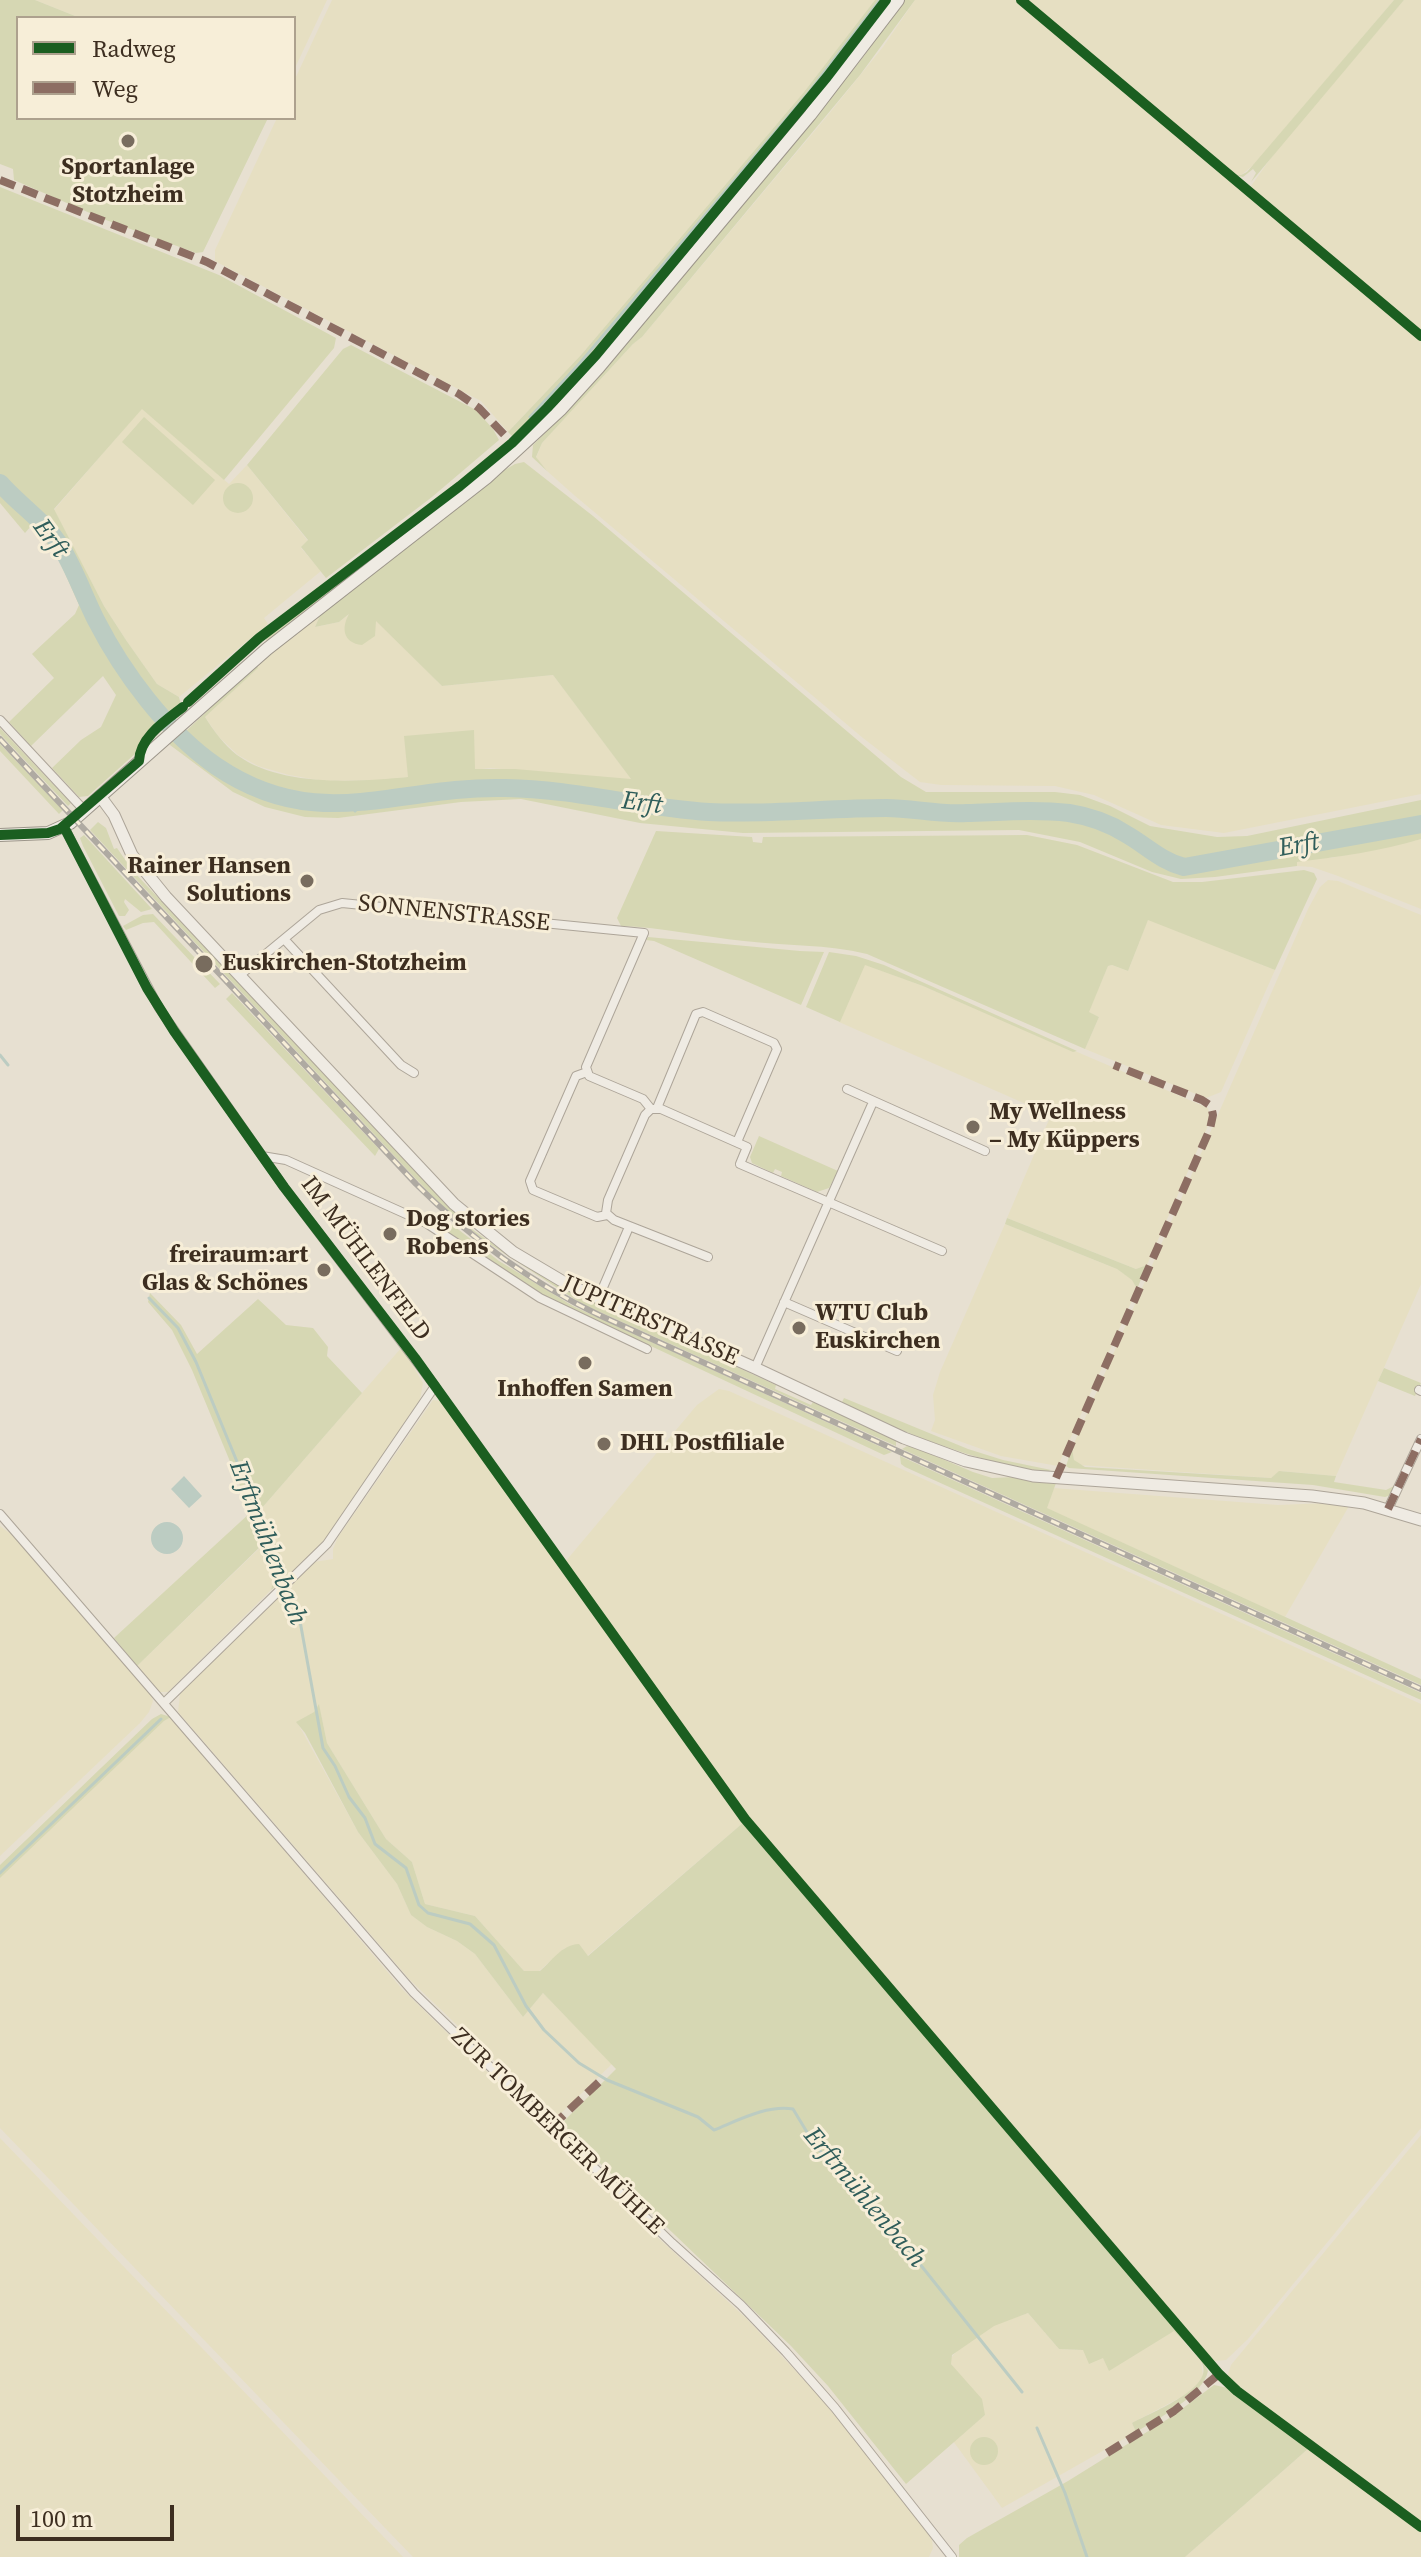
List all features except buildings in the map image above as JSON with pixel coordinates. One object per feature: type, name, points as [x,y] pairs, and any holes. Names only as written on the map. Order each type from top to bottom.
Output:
[{"type":"main road","points":[[0,835],[48,833],[64,827],[267,649],[477,486],[561,409],[819,104],[898,0]]},
{"type":"street","points":[[0,720],[84,810]]},
{"type":"street","name":"JUPITERSTRASSE","points":[[100,796],[141,867],[239,976],[464,1213],[523,1259],[598,1299],[904,1438],[1001,1470],[1056,1478],[1312,1496],[1388,1509],[1421,1520]]},
{"type":"street","name":"IM MÜHLENFELD","points":[[64,827],[147,988],[262,1156],[435,1386],[336,1532],[164,1703]]},
{"type":"street","name":"SONNENSTRASSE","points":[[239,976],[319,910],[342,903],[644,933],[586,1067],[587,1072]]},
{"type":"street","points":[[284,939],[401,1065],[414,1073]]},
{"type":"street","points":[[607,1215],[608,1200],[645,1115],[654,1108],[696,1014],[703,1012],[774,1043],[777,1049],[737,1142]]},
{"type":"street","points":[[708,1257],[629,1227],[607,1215],[597,1217],[533,1190],[530,1181],[576,1076],[587,1072],[589,1076],[643,1099],[654,1108],[737,1142],[747,1147],[740,1164],[942,1251]]},
{"type":"street","points":[[847,1089],[985,1151]]},
{"type":"street","points":[[755,1368],[873,1102]]},
{"type":"street","points":[[262,1156],[286,1160],[426,1223],[532,1293],[583,1321],[647,1349]]},
{"type":"street","points":[[598,1299],[629,1227]]},
{"type":"street","points":[[784,1302],[897,1351]]},
{"type":"street","points":[[1388,1509],[1421,1439]]},
{"type":"street","name":"ZUR TOMBERGER MÜHLE","points":[[0,1514],[414,1993],[672,2243],[741,2305],[786,2352],[835,2408],[952,2557]]},
{"type":"shaded area","points":[[35,0],[327,0],[296,66],[296,16],[75,16]]},
{"type":"shaded area","points":[[332,0],[875,0],[804,92],[581,355],[508,432],[481,401],[215,261],[215,250],[276,120],[296,120],[296,77]]},
{"type":"shaded area","points":[[915,0],[1018,0],[1421,339],[1421,794],[1224,833],[1161,825],[1094,795],[1055,786],[920,782],[863,738],[574,495],[536,458],[542,443],[642,337],[828,115],[883,47]]},
{"type":"shaded area","points":[[1025,0],[1394,0],[1256,163],[1241,175],[1231,174]]},
{"type":"shaded area","points":[[1404,0],[1421,0],[1421,333],[1257,195],[1251,186],[1280,145]]},
{"type":"shaded area","points":[[142,408],[229,484],[247,465],[308,541],[301,548],[321,571],[264,618],[268,624],[179,697],[157,684],[126,640],[104,606],[54,510]]},
{"type":"shaded area","points":[[359,602],[442,686],[553,675],[632,780],[490,768],[383,780],[324,781],[258,766],[238,755],[219,737],[205,717],[257,668],[256,665],[322,611],[315,627],[339,622]]},
{"type":"shaded area","points":[[1421,839],[1421,909],[1338,876],[1312,867],[1297,866],[1297,862],[1317,857],[1331,858]]},
{"type":"shaded area","points":[[1328,880],[1338,881],[1421,915],[1421,1284],[1336,1476],[1280,1471],[1271,1478],[1079,1465],[1074,1460],[1072,1448],[1308,909],[1320,887]]},
{"type":"shaded area","points":[[1148,919],[1275,970],[1221,1092],[1206,1098],[1085,1049],[1099,1017],[1088,1012],[1108,966],[1128,971]]},
{"type":"shaded area","points":[[864,964],[923,986],[1208,1108],[1210,1117],[1207,1128],[1147,1265],[1136,1269],[1007,1218],[1051,1115],[839,1022]]},
{"type":"shaded area","points":[[1005,1224],[1117,1269],[1133,1280],[1137,1289],[1058,1466],[1001,1456],[931,1431],[935,1420],[933,1395],[940,1372]]},
{"type":"shaded area","points":[[402,1347],[423,1383],[420,1400],[323,1544],[289,1575],[261,1509]]},
{"type":"shaded area","points":[[719,1389],[1421,1704],[1421,2128],[1248,2339],[1226,2360],[1214,2361],[1204,2353],[752,1822],[565,1562],[697,1405]]},
{"type":"shaded area","points":[[433,1400],[442,1401],[744,1822],[587,1956],[565,1948],[539,1971],[524,1971],[475,1916],[425,1904],[412,1862],[386,1839],[327,1743],[319,1705],[314,1712],[297,1722],[358,1832],[397,1884],[411,1915],[475,1954],[523,2017],[543,1993],[612,2064],[555,2119],[410,1980],[178,1712],[180,1694],[314,1562],[333,1559],[338,1537]]},
{"type":"shaded area","points":[[184,1476],[202,1496],[189,1508],[171,1489]]},
{"type":"shaded area","points":[[1053,1488],[1278,1505],[1329,1503],[1349,1506],[1285,1617],[1046,1508]]},
{"type":"shaded area","points":[[167,1522],[179,1526],[183,1538],[179,1550],[167,1554],[155,1550],[151,1538],[155,1526]]},
{"type":"shaded area","points":[[0,1526],[15,1537],[152,1696],[153,1701],[140,1723],[0,1856]]},
{"type":"shaded area","points":[[264,1544],[276,1571],[271,1590],[168,1692],[160,1692],[137,1666]]},
{"type":"shaded area","points":[[171,1717],[402,1989],[655,2235],[747,2319],[818,2395],[902,2497],[932,2540],[929,2557],[413,2557],[0,2128],[0,1878]]},
{"type":"shaded area","points":[[1421,2135],[1421,2524],[1238,2389],[1229,2380],[1228,2374],[1231,2365]]},
{"type":"shaded area","points":[[0,2138],[177,2322],[403,2557],[0,2557]]},
{"type":"shaded area","points":[[1028,2313],[1059,2349],[1083,2350],[1103,2358],[1174,2331],[1201,2361],[1203,2376],[1198,2385],[1185,2395],[1132,2423],[1136,2432],[1002,2508],[953,2441],[985,2415],[951,2364],[951,2358],[958,2349],[994,2325]]},
{"type":"shaded area","points":[[1309,2448],[1421,2530],[1421,2557],[1185,2557]]},
{"type":"green space","name":"Sportanlage Stotzheim","points":[[0,0],[35,0],[75,16],[16,16],[16,120],[267,120],[203,252],[196,253],[106,220],[14,180],[13,169],[0,164]]},
{"type":"green space","points":[[875,0],[883,0],[764,151],[577,374],[538,415],[512,436],[508,432],[581,355],[804,92]]},
{"type":"green space","points":[[888,0],[892,0],[840,70],[616,339],[552,411],[520,438],[589,365],[697,237],[819,90]]},
{"type":"green space","points":[[905,0],[915,0],[860,75],[642,337],[542,443],[536,457],[547,471],[532,457],[533,445],[567,411],[810,124]]},
{"type":"green space","points":[[1394,0],[1404,0],[1251,182],[1256,173],[1253,169],[1243,177],[1231,174],[1247,172]]},
{"type":"green space","points":[[0,187],[219,275],[336,338],[334,348],[224,480],[142,409],[54,509],[104,606],[126,640],[157,684],[179,697],[181,705],[155,727],[136,753],[88,796],[79,797],[52,768],[81,740],[101,727],[116,695],[103,676],[31,746],[9,722],[54,678],[32,654],[75,614],[79,605],[58,558],[32,525],[25,533],[0,503]]},
{"type":"green space","points":[[351,345],[476,410],[499,440],[432,497],[326,578],[301,547],[308,540],[247,465],[343,349]]},
{"type":"green space","points":[[144,417],[215,480],[193,505],[122,442]]},
{"type":"green space","points":[[505,452],[443,506],[268,642],[266,640],[269,633]]},
{"type":"green space","points":[[524,462],[593,516],[901,777],[926,792],[1055,792],[1080,795],[1150,826],[1217,837],[1247,836],[1421,800],[1421,839],[1344,856],[1297,862],[1297,866],[1181,879],[1152,872],[1080,842],[1019,830],[743,833],[640,823],[521,799],[461,802],[338,818],[305,817],[265,807],[233,792],[170,745],[178,738],[209,765],[228,769],[185,732],[256,665],[258,668],[205,717],[237,755],[275,773],[343,781],[408,777],[404,736],[474,730],[475,769],[515,769],[631,779],[553,675],[442,686],[376,621],[375,636],[362,645],[351,641],[345,634],[349,614],[339,622],[315,627],[322,611],[503,471]]},
{"type":"green space","points":[[238,483],[249,487],[253,498],[249,509],[238,513],[227,509],[223,498],[227,487]]},
{"type":"green space","points":[[0,728],[71,803],[68,806],[0,734]]},
{"type":"green space","points":[[0,744],[63,810],[59,814],[0,751]]},
{"type":"green space","points":[[98,822],[106,828],[114,849],[117,848],[133,871],[469,1227],[514,1259],[564,1288],[776,1385],[775,1389],[811,1405],[813,1402],[896,1440],[896,1446],[582,1304],[485,1241],[444,1208],[413,1176],[90,830]]},
{"type":"green space","points":[[656,831],[752,837],[753,842],[762,843],[763,837],[1027,835],[1077,845],[1173,882],[1202,882],[1304,870],[1314,873],[1317,879],[1275,970],[1148,920],[1128,971],[1108,966],[1089,1012],[1099,1017],[1085,1049],[867,954],[837,948],[744,941],[621,926],[617,918]]},
{"type":"green space","points":[[84,835],[152,909],[141,912],[125,899],[129,910],[125,916],[119,916],[83,846],[80,838]]},
{"type":"green space","points":[[153,914],[220,984],[215,988],[154,922],[126,930],[123,926],[143,915]]},
{"type":"green space","points":[[648,937],[824,952],[801,1005],[646,940]]},
{"type":"green space","points":[[829,952],[884,965],[1077,1051],[1073,1052],[923,986],[865,965],[840,1022],[806,1007]]},
{"type":"green space","points":[[232,993],[379,1149],[375,1156],[226,999]]},
{"type":"green space","points":[[759,1136],[838,1171],[829,1188],[817,1192],[781,1176],[782,1172],[775,1169],[773,1173],[752,1163],[750,1157]]},
{"type":"green space","points":[[1007,1218],[1136,1269],[1147,1265],[1137,1289],[1132,1280],[1117,1269],[1005,1224]]},
{"type":"green space","points":[[450,1223],[499,1261],[573,1306],[892,1452],[884,1455],[548,1298],[445,1230]]},
{"type":"green space","points":[[150,1293],[181,1325],[197,1354],[258,1299],[286,1325],[313,1328],[328,1347],[327,1356],[362,1393],[261,1509],[289,1575],[271,1590],[276,1571],[263,1544],[137,1666],[114,1638],[251,1512],[192,1370],[172,1330],[148,1302]]},
{"type":"green space","points":[[1384,1368],[1421,1383],[1415,1396],[1378,1381]]},
{"type":"green space","points":[[844,1398],[968,1449],[1051,1470],[1046,1472],[991,1461],[941,1445],[841,1404]]},
{"type":"green space","points":[[909,1445],[992,1478],[1014,1477],[1056,1483],[1047,1508],[1421,1679],[1421,1685],[902,1449]]},
{"type":"green space","points":[[1072,1448],[1074,1460],[1085,1467],[1271,1478],[1279,1471],[1336,1476],[1334,1482],[1386,1490],[1396,1485],[1391,1495],[1385,1497],[1313,1485],[1069,1468],[1066,1466]]},
{"type":"green space","points":[[900,1456],[1421,1693],[1421,1700],[905,1467],[901,1464]]},
{"type":"green space","points":[[319,1704],[327,1743],[386,1839],[412,1862],[425,1904],[475,1916],[524,1971],[540,1971],[562,1950],[573,1945],[579,1944],[588,1956],[744,1822],[1200,2357],[1208,2371],[1198,2389],[1178,2406],[1136,2432],[1132,2423],[1177,2400],[1197,2384],[1203,2375],[1203,2366],[1195,2352],[1174,2331],[1109,2371],[1103,2358],[1089,2364],[1083,2350],[1059,2349],[1028,2313],[994,2326],[952,2355],[951,2364],[982,2399],[985,2415],[906,2484],[828,2386],[791,2346],[560,2125],[616,2069],[543,1993],[523,2017],[475,1954],[411,1915],[397,1884],[358,1832],[305,1733],[296,1722],[314,1712]]},
{"type":"green space","points":[[161,1714],[171,1717],[0,1878],[0,1865],[152,1719]]},
{"type":"green space","points":[[1214,2385],[1228,2388],[1309,2448],[1185,2557],[959,2557],[959,2545],[967,2538],[1068,2481],[1171,2417]]},
{"type":"green space","points":[[984,2437],[994,2441],[998,2451],[994,2461],[984,2465],[974,2461],[970,2451],[974,2441]]},
{"type":"waterway","points":[[530,417],[580,363],[809,92],[880,0]]},
{"type":"waterway","name":"Erft","points":[[0,483],[55,538],[107,640],[133,681],[164,719],[216,766],[254,787],[289,799],[324,803],[358,802],[466,789],[506,788],[709,812],[886,808],[957,813],[1056,812],[1106,823],[1161,857],[1184,867],[1421,824]]},
{"type":"waterway","points":[[355,811],[362,802]]},
{"type":"waterway","name":"Erftmühlenbach","points":[[0,1055],[8,1065]]},
{"type":"waterway","name":"Erftmühlenbach","points":[[149,1298],[178,1328],[196,1362],[298,1610],[323,1748],[349,1797],[365,1818],[375,1844],[406,1868],[419,1905],[428,1913],[470,1924],[494,1945],[526,2006],[544,2030],[579,2063],[607,2080],[698,2117],[714,2130],[763,2111],[793,2109],[816,2147],[860,2189],[1022,2392]]},
{"type":"waterway","points":[[0,1873],[161,1719]]},
{"type":"waterway","name":"Erftmühlenbach","points":[[1037,2428],[1065,2493],[1087,2557]]},
{"type":"railway","points":[[0,739],[416,1184],[458,1223],[525,1273],[599,1315],[1421,1689]]},
{"type":"marked path","points":[[0,180],[207,262],[459,394],[479,408],[512,443]]},
{"type":"marked path","points":[[1056,1478],[1210,1129],[1213,1115],[1211,1106],[1202,1100],[1114,1065]]},
{"type":"marked path","points":[[1388,1509],[1421,1439]]},
{"type":"marked path","points":[[552,2126],[600,2081]]},
{"type":"marked path","points":[[1107,2453],[1174,2411],[1219,2374]]},
{"type":"cycle path","points":[[188,702],[259,638],[460,486],[512,443],[547,408],[596,355],[827,77],[886,0]]},
{"type":"cycle path","points":[[1021,0],[1421,336]]},
{"type":"cycle path","points":[[0,835],[48,833],[60,829],[139,761],[140,752],[149,737],[183,707]]},
{"type":"cycle path","points":[[64,827],[147,988],[174,1031],[284,1187],[415,1358],[745,1819],[1219,2374],[1237,2391],[1421,2527]]},
{"type":"place","name":"Sportanlage Stotzheim","points":[[128,141]]},
{"type":"place","name":"Rainer Hansen Solutions","points":[[307,881]]},
{"type":"place","name":"Euskirchen-Stotzheim","points":[[204,964]]},
{"type":"place","name":"My Wellness – My Küppers","points":[[973,1127]]},
{"type":"place","name":"Dog stories Robens","points":[[390,1234]]},
{"type":"place","name":"freiraum:art Glas & Schönes","points":[[324,1270]]},
{"type":"place","name":"WTU Club Euskirchen","points":[[799,1328]]},
{"type":"place","name":"Inhoffen Samen","points":[[585,1363]]},
{"type":"place","name":"DHL Postfiliale","points":[[604,1444]]}]
